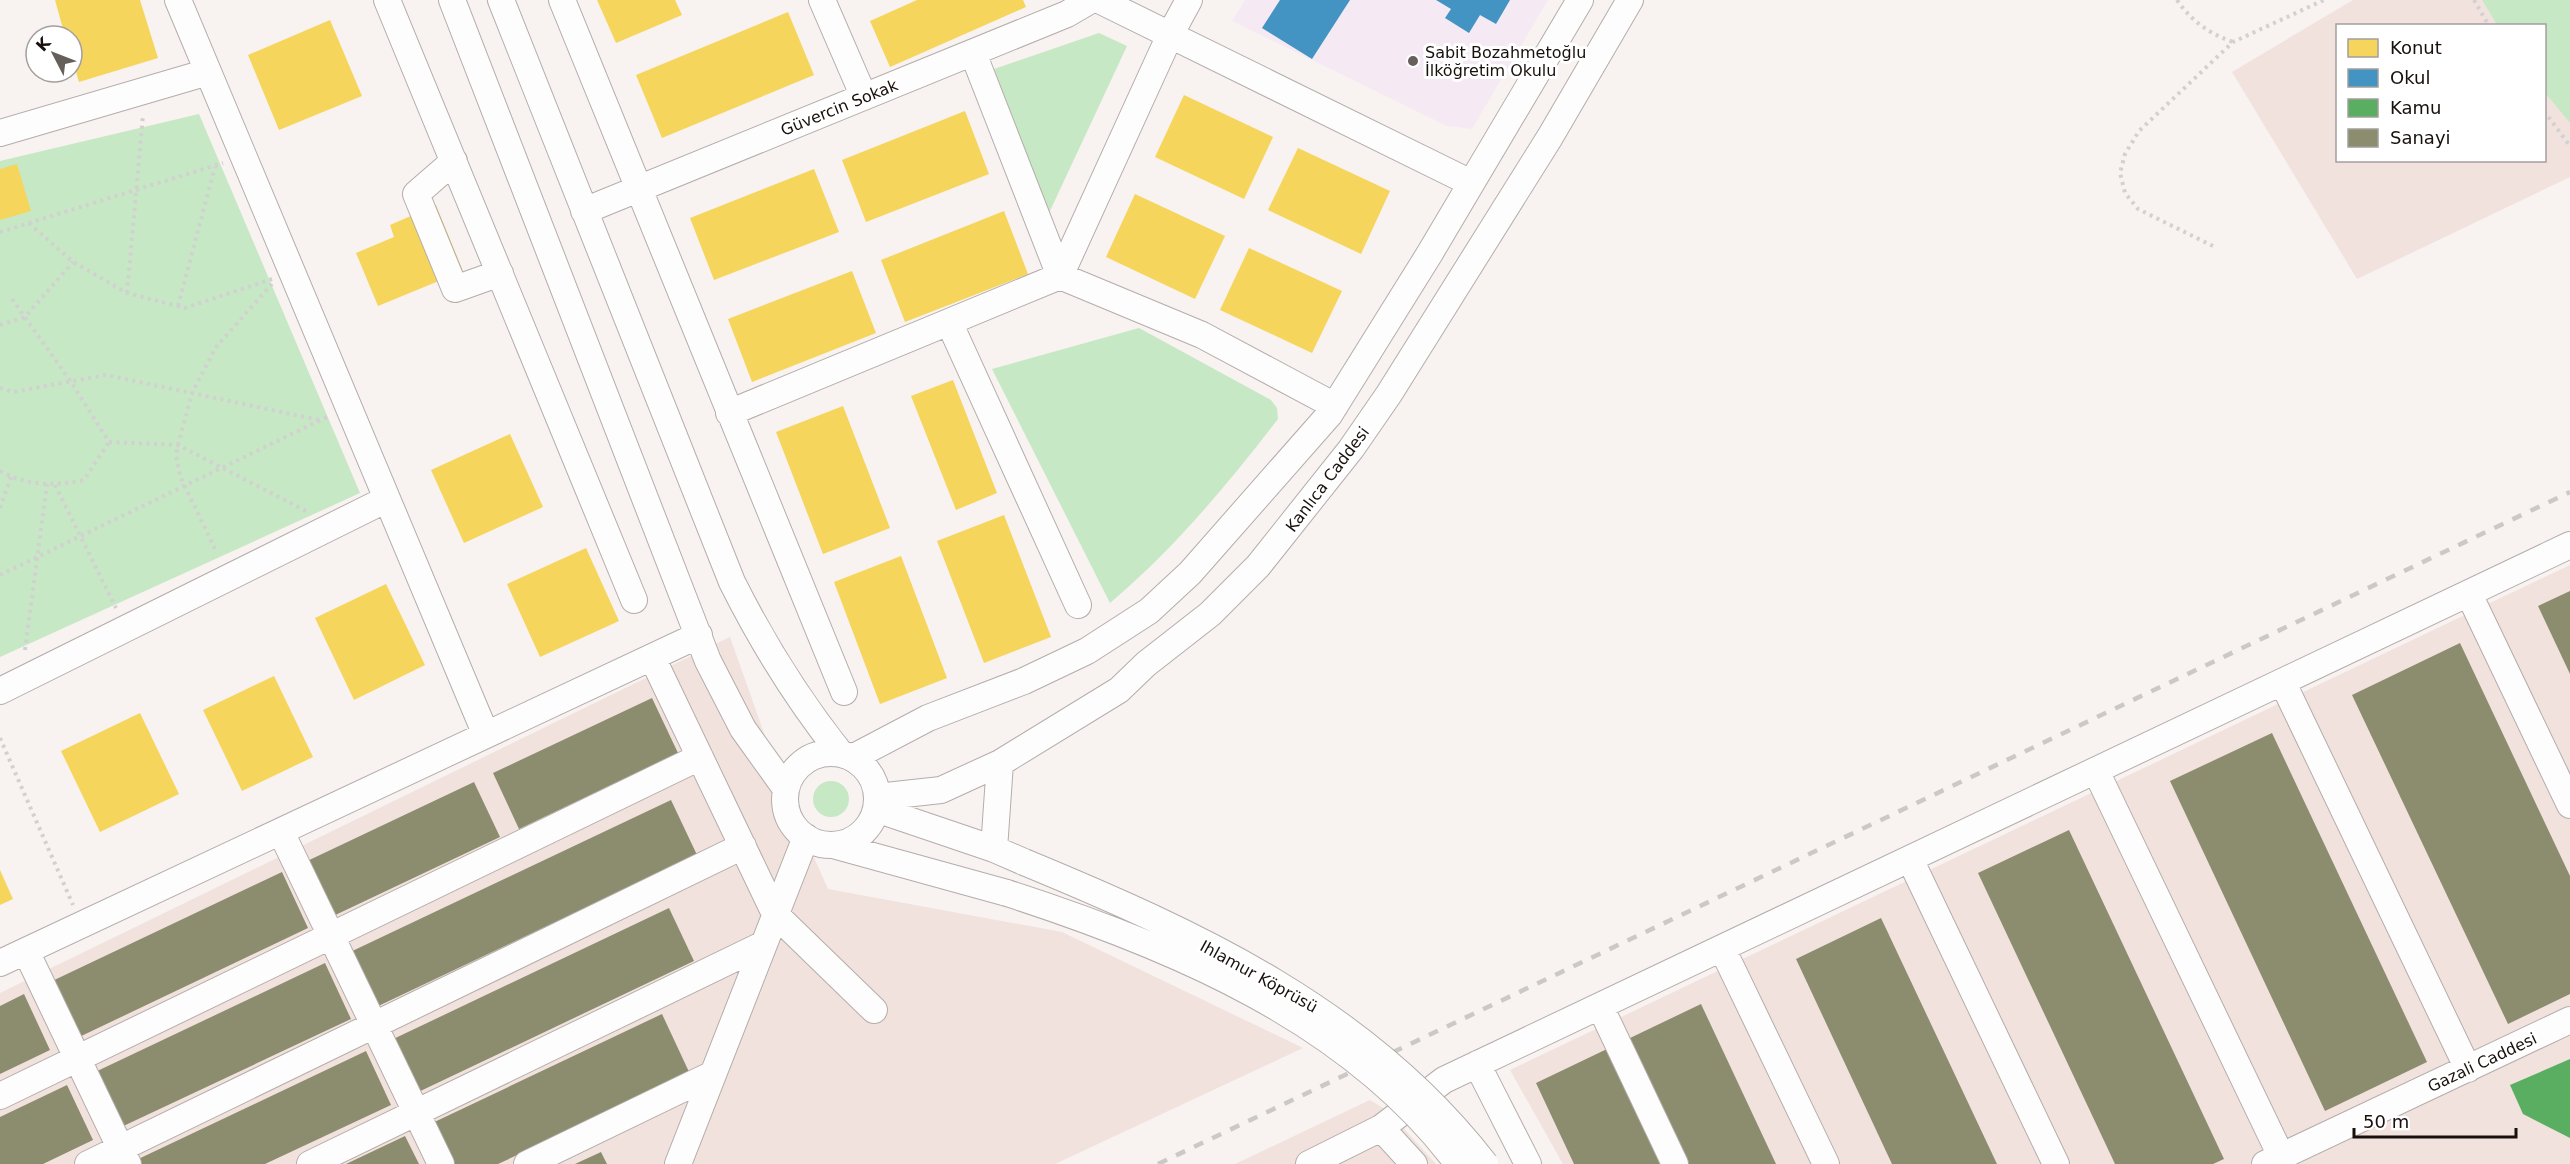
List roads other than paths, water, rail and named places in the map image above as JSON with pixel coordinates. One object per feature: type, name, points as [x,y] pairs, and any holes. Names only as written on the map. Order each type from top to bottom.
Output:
[{"type":"street","points":[[178,0],[486,735]]},
{"type":"street","points":[[387,0],[634,600]]},
{"type":"street","points":[[452,0],[708,661],[743,729],[786,789]]},
{"type":"street","points":[[501,0],[732,582],[765,646],[788,684],[847,756],[870,774],[877,803],[872,820],[860,834],[844,843],[833,845],[821,844],[806,837],[792,824],[787,813],[786,789],[794,773],[807,760],[818,755],[847,756],[928,718],[1056,667],[1134,622],[1191,573],[1335,406],[1580,0]]},
{"type":"street","points":[[562,0],[637,189],[844,692]]},
{"type":"street","points":[[822,0],[864,97]]},
{"type":"street","name":"Güvercin Sokak","points":[[584,211],[973,52],[1064,7],[1091,0]]},
{"type":"street","points":[[1099,0],[1471,183]]},
{"type":"street","points":[[729,413],[1060,276],[1170,35],[1189,0]]},
{"type":"street","name":"Kanlıca Caddesi","points":[[877,803],[941,790],[1000,763],[1119,690],[1146,664],[1229,596],[1286,535],[1358,440],[1427,337],[1505,206],[1550,137],[1630,0]]},
{"type":"street","points":[[973,52],[1060,276],[1202,335],[1335,406]]},
{"type":"street","points":[[0,133],[208,72]]},
{"type":"street","points":[[454,161],[416,194],[422,211],[455,289],[500,273]]},
{"type":"street","points":[[949,322],[1078,605]]},
{"type":"street","points":[[0,691],[387,499]]},
{"type":"street","points":[[1309,1164],[1381,1128],[1444,1080],[2570,546]]},
{"type":"street","points":[[2469,594],[2570,805]]},
{"type":"street","points":[[0,963],[699,636]]},
{"type":"street","points":[[652,657],[775,914],[874,1010]]},
{"type":"street","points":[[2283,683],[2468,1069]]},
{"type":"street","points":[[0,1096],[700,757]]},
{"type":"street","points":[[994,849],[1000,763]]},
{"type":"street","points":[[2096,771],[2273,1160]]},
{"type":"street","name":"Ihlamur Köprüsü","points":[[877,803],[994,849],[1143,914],[1243,963],[1305,999],[1359,1038],[1416,1087],[1485,1164]]},
{"type":"street","points":[[281,832],[441,1164]]},
{"type":"street","points":[[678,1164],[806,837]]},
{"type":"street","name":"Ihlamur Köprüsü","points":[[833,845],[1007,893],[1085,919],[1167,952],[1288,1015],[1323,1037],[1382,1084],[1431,1132],[1458,1164]]},
{"type":"street","points":[[88,1164],[124,1156],[374,1025],[743,846]]},
{"type":"street","points":[[1910,860],[2056,1164]]},
{"type":"street","points":[[310,1164],[764,944]]},
{"type":"street","points":[[1722,948],[1826,1164]]},
{"type":"street","points":[[26,951],[124,1156]]},
{"type":"street","points":[[1600,1006],[1676,1164]]},
{"type":"street","name":"Gazali Caddesi","points":[[2273,1160],[2570,1020]]},
{"type":"street","points":[[1477,1064],[1528,1164]]},
{"type":"street","points":[[527,1164],[713,1074]]},
{"type":"street","points":[[1381,1128],[1414,1164]]},
{"type":"railway","points":[[1158,1164],[2570,492]]},
{"type":"place","name":"Sabit Bozahmetoğlu İlköğretim Okulu","points":[[1413,61]]}]
